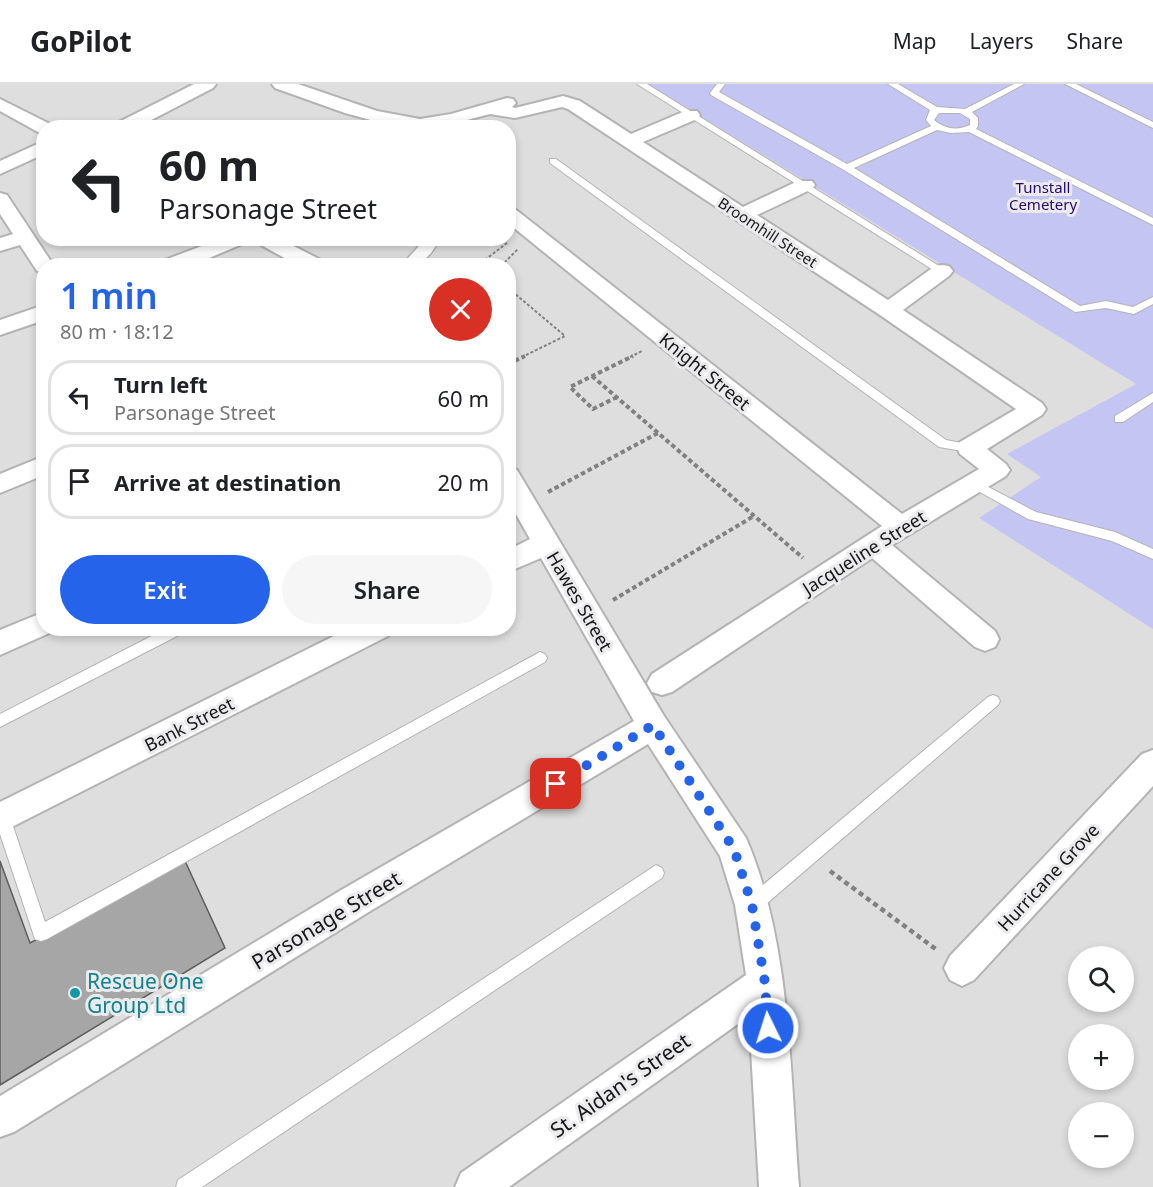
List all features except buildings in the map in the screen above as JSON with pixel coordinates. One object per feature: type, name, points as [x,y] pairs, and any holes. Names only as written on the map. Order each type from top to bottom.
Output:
[{"type":"street","points":[[137,120],[207,84]]},
{"type":"street","points":[[281,84],[377,116],[398,120]]},
{"type":"street","points":[[457,120],[489,108],[575,84]]},
{"type":"street","name":"Broomhill Street","points":[[489,108],[515,113],[563,101],[574,105],[888,310],[1034,409],[969,448]]},
{"type":"street","points":[[0,105],[36,124]]},
{"type":"street","points":[[629,141],[691,115]]},
{"type":"street","points":[[0,168],[36,150]]},
{"type":"street","points":[[742,215],[806,185]]},
{"type":"street","points":[[0,199],[39,258]]},
{"type":"street","name":"Knight Street","points":[[517,220],[902,528]]},
{"type":"street","points":[[0,245],[26,237]]},
{"type":"street","points":[[191,258],[222,246]]},
{"type":"street","points":[[277,246],[300,258]]},
{"type":"street","points":[[417,258],[429,246]]},
{"type":"street","points":[[888,310],[942,271]]},
{"type":"street","points":[[0,328],[36,315]]},
{"type":"street","name":"Jacqueline Street","points":[[646,712],[662,683],[873,544],[998,470],[969,448]]},
{"type":"street","points":[[0,484],[36,468]]},
{"type":"street","name":"Hawes Street","points":[[516,490],[587,615],[734,849],[752,905],[765,983],[779,1187]]},
{"type":"street","points":[[516,558],[546,543]]},
{"type":"street","points":[[873,544],[985,639]]},
{"type":"street","points":[[0,643],[36,627]]},
{"type":"street","name":"Bank Street","points":[[1,818],[362,636]]},
{"type":"street","name":"Parsonage Street","points":[[0,1118],[355,901],[536,796],[646,712]]},
{"type":"street","name":"Hurricane Grove","points":[[962,968],[1147,783]]},
{"type":"street","name":"St. Aidan's Street","points":[[475,1187],[765,983]]},
{"type":"lane","points":[[641,84],[942,271]]},
{"type":"lane","points":[[721,84],[714,93],[847,168],[1079,310],[1098,305],[1125,307],[1134,311],[1153,300]]},
{"type":"lane","points":[[892,84],[938,110]]},
{"type":"lane","points":[[966,112],[1020,84]]},
{"type":"lane","points":[[1069,84],[1153,125]]},
{"type":"lane","points":[[970,129],[975,122],[966,112],[951,108],[938,110],[930,116],[930,120],[938,126],[955,131],[970,129],[1153,222]]},
{"type":"lane","points":[[847,168],[938,126]]},
{"type":"lane","points":[[553,161],[943,444],[969,448]]},
{"type":"lane","points":[[1119,419],[1153,397]]},
{"type":"lane","points":[[1133,410],[1153,407]]},
{"type":"lane","points":[[975,484],[1032,516],[1115,537],[1153,554]]},
{"type":"lane","points":[[0,721],[165,636]]},
{"type":"lane","points":[[1,818],[41,933],[540,658]]},
{"type":"lane","points":[[752,905],[993,701]]},
{"type":"lane","points":[[185,1187],[656,873]]},
{"type":"path","points":[[484,258],[494,246]]},
{"type":"path","points":[[516,295],[566,336],[516,360]]},
{"type":"path","points":[[617,397],[593,410],[570,387],[666,339]]},
{"type":"path","points":[[592,376],[824,576]]},
{"type":"path","points":[[524,504],[658,433]]},
{"type":"path","points":[[587,615],[754,516]]},
{"type":"path","points":[[809,856],[962,968]]},
{"type":"green space","name":"Tunstall Cemetery","points":[[648,84],[1153,84],[1153,629],[979,518],[1041,477],[1007,454],[1136,384]]},
{"type":"place","name":"Rescue One Group Ltd","points":[[75,993]]},
{"type":"route","points":[[556,784],[653,725],[734,849],[752,905],[765,983],[768,1028]]}]
